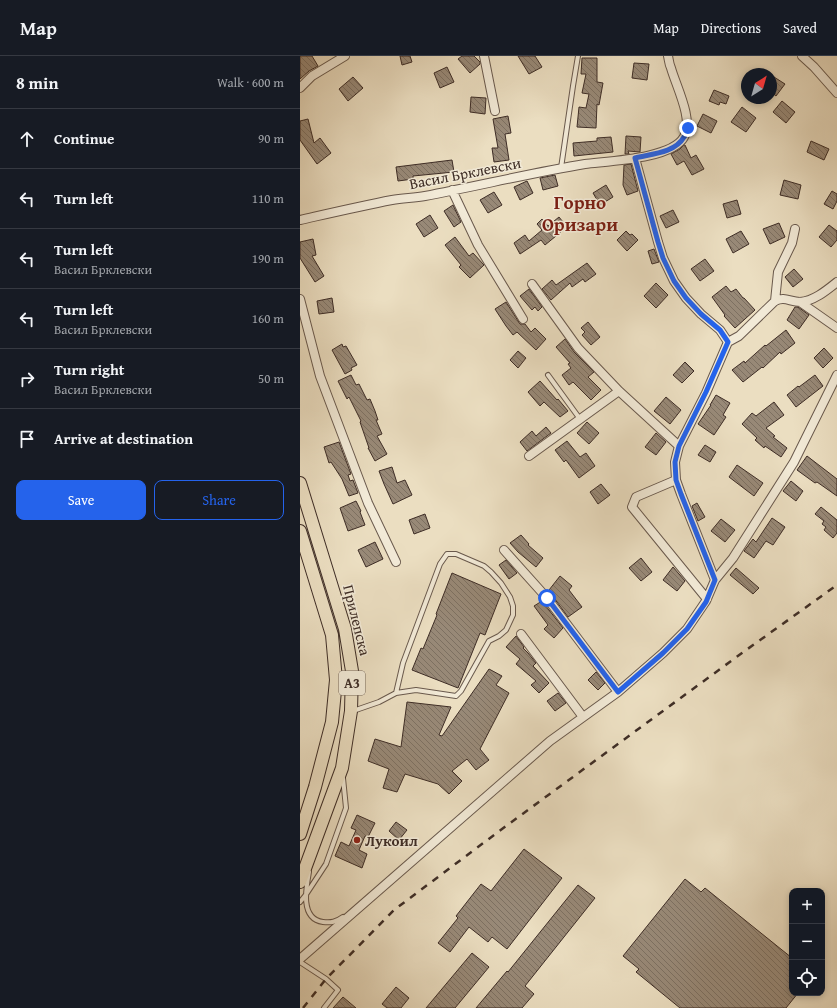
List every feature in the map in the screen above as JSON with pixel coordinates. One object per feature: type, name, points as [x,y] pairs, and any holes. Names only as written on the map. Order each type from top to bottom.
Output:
[{"type":"main road","name":"Прилепска","points":[[300,483],[345,629],[352,671],[351,711],[342,768],[300,882]]},
{"type":"main road","name":"Прилепска","points":[[300,531],[332,635],[336,680],[332,722],[315,787],[300,834]]},
{"type":"street","points":[[300,88],[312,76],[345,56]]},
{"type":"street","points":[[484,56],[495,111]]},
{"type":"street","name":"Васил Брклевски","points":[[300,220],[393,200],[423,196],[585,164],[635,158],[667,151],[678,145],[684,138],[688,128],[687,116],[670,67],[668,56]]},
{"type":"street","points":[[802,56],[837,93]]},
{"type":"street","points":[[635,158],[663,258],[674,281],[686,298],[701,314],[720,330],[728,342]]},
{"type":"street","points":[[452,190],[478,245],[524,319]]},
{"type":"street","points":[[775,301],[778,272],[792,243],[795,229]]},
{"type":"street","points":[[800,302],[812,299],[837,282]]},
{"type":"street","points":[[532,284],[578,348],[619,391],[679,446]]},
{"type":"street","points":[[300,299],[320,376],[368,502],[396,562]]},
{"type":"street","points":[[715,580],[676,480],[675,462],[679,446],[706,392],[728,342],[740,336],[775,301],[780,299],[789,299],[800,302],[837,328]]},
{"type":"street","points":[[300,960],[550,741],[618,692],[663,653],[687,629],[707,599],[715,580],[733,558],[794,462],[837,375]]},
{"type":"street","points":[[528,456],[619,391]]},
{"type":"street","points":[[676,480],[636,497],[632,507],[707,599]]},
{"type":"street","points":[[504,550],[547,598],[618,692]]},
{"type":"street","points":[[521,634],[583,717]]},
{"type":"lane","points":[[561,169],[578,56]]},
{"type":"lane","points":[[548,375],[580,419]]},
{"type":"lane","points":[[351,711],[379,702],[396,692],[416,690],[456,696],[461,691],[489,641],[499,636],[506,630],[513,615],[513,606],[510,597],[501,583],[484,566],[456,554],[447,554],[440,564],[403,663],[396,692]]},
{"type":"lane","points":[[300,902],[326,864],[346,808],[342,768]]},
{"type":"lane","points":[[312,848],[305,896],[310,916],[317,921],[332,923],[368,900]]},
{"type":"lane","points":[[300,960],[338,990],[324,1008]]},
{"type":"building","points":[[300,56],[312,56],[318,66],[309,71],[300,79]]},
{"type":"building","points":[[400,56],[410,56],[412,62],[402,65]]},
{"type":"building","points":[[462,56],[474,56],[480,64],[470,73],[458,59]]},
{"type":"building","points":[[518,56],[535,56],[542,67],[529,74]]},
{"type":"building","points":[[582,58],[597,58],[597,82],[603,83],[599,105],[597,104],[596,128],[577,127],[579,107],[586,108],[589,94],[582,93],[586,74],[581,74]]},
{"type":"building","points":[[634,63],[649,64],[647,80],[632,78]]},
{"type":"building","points":[[447,67],[454,82],[440,88],[434,73]]},
{"type":"building","points":[[353,77],[363,88],[348,101],[339,89]]},
{"type":"building","points":[[777,79],[785,84],[777,95]]},
{"type":"building","points":[[714,90],[729,96],[726,104],[720,102],[719,105],[709,101]]},
{"type":"building","points":[[471,97],[486,98],[485,114],[470,112]]},
{"type":"building","points":[[782,101],[795,112],[786,123],[773,112]]},
{"type":"building","points":[[742,107],[756,118],[746,132],[731,122]]},
{"type":"building","points":[[703,114],[717,121],[711,133],[697,126]]},
{"type":"building","points":[[508,116],[511,133],[505,134],[509,160],[494,162],[492,148],[498,148],[493,119]]},
{"type":"building","points":[[308,119],[314,143],[320,138],[331,153],[317,164],[300,140],[300,121]]},
{"type":"building","points":[[626,136],[641,137],[640,152],[628,151],[629,154],[625,154]]},
{"type":"building","points":[[611,137],[613,152],[574,156],[573,143],[597,141],[597,138]]},
{"type":"building","points":[[811,141],[829,149],[824,160],[807,152]]},
{"type":"building","points":[[684,145],[691,158],[696,155],[704,169],[692,175],[684,161],[677,165],[671,154]]},
{"type":"building","points":[[452,160],[454,172],[413,176],[413,179],[398,181],[396,167]]},
{"type":"building","points":[[631,164],[638,191],[627,195],[623,185],[624,165]]},
{"type":"building","points":[[555,175],[558,186],[543,190],[540,178]]},
{"type":"building","points":[[784,180],[801,185],[798,199],[780,195]]},
{"type":"building","points":[[527,181],[533,193],[520,200],[514,187]]},
{"type":"building","points":[[606,185],[613,197],[600,205],[593,193]]},
{"type":"building","points":[[832,191],[837,194],[837,201],[833,209],[824,204]]},
{"type":"building","points":[[494,192],[502,205],[488,213],[480,200]]},
{"type":"building","points":[[737,200],[741,214],[727,218],[723,204]]},
{"type":"building","points":[[453,205],[461,222],[454,227],[444,211]]},
{"type":"building","points":[[673,210],[679,222],[666,228],[660,216]]},
{"type":"building","points":[[430,215],[438,228],[424,237],[416,224]]},
{"type":"building","points":[[559,217],[567,227],[545,245],[541,240],[520,254],[514,243],[525,235],[529,241],[542,230],[537,224],[542,219],[548,226]]},
{"type":"building","points":[[779,223],[785,237],[770,244],[763,229]]},
{"type":"building","points":[[829,225],[837,231],[837,240],[831,247],[819,237]]},
{"type":"building","points":[[626,231],[638,240],[627,251],[617,240]]},
{"type":"building","points":[[741,231],[749,244],[733,253],[726,239]]},
{"type":"building","points":[[455,237],[469,256],[473,253],[484,265],[470,278],[459,267],[461,265],[445,245]]},
{"type":"building","points":[[313,239],[316,255],[312,256],[324,276],[315,282],[300,258],[300,242]]},
{"type":"building","points":[[654,249],[659,262],[652,264],[648,251]]},
{"type":"building","points":[[705,259],[714,271],[700,281],[691,269]]},
{"type":"building","points":[[587,263],[596,274],[585,282],[583,279],[572,287],[570,283],[551,300],[542,289],[552,280],[556,285]]},
{"type":"building","points":[[794,269],[803,279],[793,287],[785,277]]},
{"type":"building","points":[[656,283],[668,295],[656,308],[644,296]]},
{"type":"building","points":[[726,286],[731,292],[736,289],[755,310],[735,328],[724,316],[725,315],[712,297]]},
{"type":"building","points":[[529,289],[542,307],[538,311],[535,307],[532,310],[520,296]]},
{"type":"building","points":[[332,298],[334,312],[319,314],[317,301]]},
{"type":"building","points":[[506,302],[520,324],[525,324],[531,332],[535,328],[546,339],[536,350],[517,332],[513,335],[495,309]]},
{"type":"building","points":[[795,307],[798,307],[809,315],[799,329],[787,320]]},
{"type":"building","points":[[588,322],[600,337],[591,345],[582,335],[585,332],[581,328]]},
{"type":"building","points":[[786,330],[795,343],[781,354],[780,352],[763,368],[762,367],[743,382],[732,370],[744,361],[745,363],[765,345],[766,346]]},
{"type":"building","points":[[565,339],[574,352],[594,372],[588,377],[601,390],[591,400],[573,382],[569,385],[562,375],[571,368],[568,364],[570,363],[556,347]]},
{"type":"building","points":[[342,344],[343,347],[346,346],[357,365],[345,374],[332,350]]},
{"type":"building","points":[[824,348],[833,358],[823,368],[814,358]]},
{"type":"building","points":[[518,351],[526,358],[518,368],[510,360]]},
{"type":"building","points":[[685,362],[694,371],[682,383],[673,375]]},
{"type":"building","points":[[351,375],[356,385],[359,384],[367,400],[370,399],[382,434],[377,436],[387,454],[375,461],[368,448],[360,422],[361,421],[349,397],[347,399],[338,381]]},
{"type":"building","points":[[815,375],[823,386],[796,407],[787,395]]},
{"type":"building","points":[[540,381],[568,411],[560,417],[544,402],[540,406],[528,392]]},
{"type":"building","points":[[716,395],[730,403],[723,415],[726,417],[714,435],[698,424]]},
{"type":"building","points":[[666,397],[681,410],[670,424],[654,411]]},
{"type":"building","points":[[774,402],[784,415],[766,428],[775,436],[773,437],[787,448],[781,457],[765,446],[764,448],[755,440],[757,438],[742,424],[752,413],[756,416]]},
{"type":"building","points":[[587,422],[599,433],[589,444],[577,433]]},
{"type":"building","points":[[546,427],[551,433],[527,451],[520,442],[532,431],[536,436]]},
{"type":"building","points":[[656,433],[666,442],[656,455],[645,447]]},
{"type":"building","points":[[567,441],[580,457],[586,453],[595,466],[579,478],[566,460],[564,462],[555,450]]},
{"type":"building","points":[[339,442],[351,474],[348,475],[350,481],[353,480],[358,493],[349,496],[342,479],[331,462],[329,463],[324,447]]},
{"type":"building","points":[[705,445],[716,452],[710,462],[698,455]]},
{"type":"building","points":[[807,456],[837,479],[837,496],[797,470]]},
{"type":"building","points":[[737,465],[763,483],[754,496],[729,477]]},
{"type":"building","points":[[392,467],[397,483],[405,480],[412,495],[393,504],[379,471]]},
{"type":"building","points":[[791,481],[803,491],[796,501],[783,491]]},
{"type":"building","points":[[601,484],[610,495],[598,504],[590,492]]},
{"type":"building","points":[[356,501],[365,525],[348,531],[340,508]]},
{"type":"building","points":[[697,503],[705,517],[698,521],[692,506]]},
{"type":"building","points":[[821,507],[837,520],[837,533],[833,538],[824,530],[826,527],[822,524],[824,521],[815,514]]},
{"type":"building","points":[[425,514],[430,528],[414,534],[409,520]]},
{"type":"building","points":[[772,518],[785,527],[773,545],[766,541],[754,558],[744,551],[753,539],[756,542]]},
{"type":"building","points":[[721,519],[735,530],[725,542],[711,531]]},
{"type":"building","points":[[521,535],[529,544],[528,545],[543,558],[536,567],[510,543]]},
{"type":"building","points":[[375,542],[383,559],[366,567],[358,550]]},
{"type":"building","points":[[641,558],[652,572],[641,581],[629,568]]},
{"type":"building","points":[[506,560],[517,573],[509,579],[499,565]]},
{"type":"building","points":[[673,567],[685,581],[677,591],[663,580]]},
{"type":"building","points":[[736,568],[759,588],[753,594],[730,575]]},
{"type":"building","points":[[452,573],[501,594],[485,635],[480,633],[458,688],[412,670],[421,648],[423,649]]},
{"type":"building","points":[[560,576],[572,586],[569,590],[582,607],[568,617],[549,590]]},
{"type":"building","points":[[542,601],[563,628],[554,638],[544,629],[548,625],[534,606]]},
{"type":"building","points":[[516,636],[524,647],[523,648],[536,663],[533,666],[549,683],[539,693],[531,685],[536,681],[516,664],[520,659],[506,647]]},
{"type":"building","points":[[489,669],[502,676],[496,685],[509,693],[480,749],[489,760],[476,770],[467,759],[452,771],[462,781],[449,794],[438,784],[405,774],[397,792],[383,788],[389,769],[368,761],[375,739],[401,747],[407,702],[451,707],[439,735],[442,736]]},
{"type":"building","points":[[596,672],[605,683],[598,690],[588,680]]},
{"type":"building","points":[[558,693],[566,703],[555,711],[547,701]]},
{"type":"building","name":"Лукоил","points":[[357,815],[375,823],[368,837],[365,836],[359,850],[367,854],[362,868],[335,856],[341,842],[349,846],[356,830],[351,828]]},
{"type":"building","points":[[396,822],[407,830],[399,840],[389,831]]},
{"type":"building","points":[[524,849],[562,878],[507,949],[492,937],[488,942],[469,927],[450,952],[438,943],[458,918],[456,916],[481,884],[491,891]]},
{"type":"building","points":[[685,879],[701,892],[705,888],[789,956],[789,996],[796,996],[786,1008],[680,1008],[636,972],[639,969],[623,956]]},
{"type":"building","points":[[578,885],[595,898],[525,986],[534,994],[522,1008],[476,1008],[507,971],[508,972]]},
{"type":"building","points":[[472,953],[489,967],[455,1008],[426,1008]]},
{"type":"building","points":[[396,987],[409,998],[401,1008],[387,1008],[382,1004]]},
{"type":"building","points":[[343,997],[356,1008],[333,1008]]},
{"type":"railway","points":[[303,1008],[326,979],[394,910],[502,829],[837,585]]},
{"type":"place","name":"Лукоил","points":[[357,840]]},
{"type":"district","name":"Горно Оризари","points":[[580,213]]},
{"type":"route","points":[[547,598],[618,692],[663,653],[687,629],[706,602],[715,580],[676,480],[675,462],[679,446],[706,392],[728,342],[720,330],[701,314],[686,298],[674,281],[663,258],[635,158],[667,151],[678,145],[684,138],[688,128]]}]
